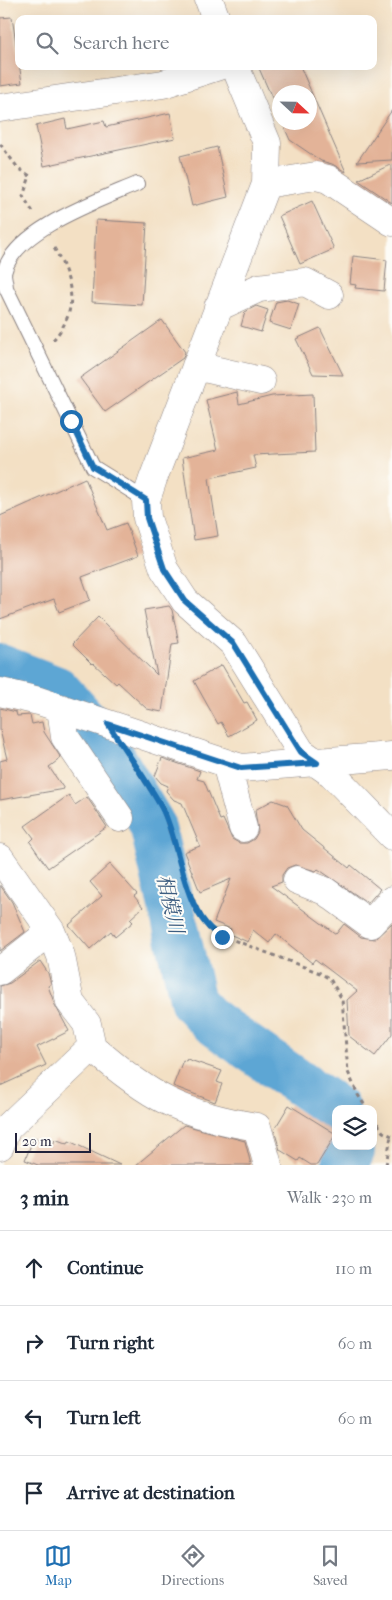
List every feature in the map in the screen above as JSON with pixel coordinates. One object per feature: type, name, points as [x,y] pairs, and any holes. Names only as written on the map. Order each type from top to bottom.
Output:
[{"type":"street","points":[[209,0],[215,15]]},
{"type":"street","points":[[0,108],[163,84],[207,70]]},
{"type":"street","points":[[237,70],[267,144],[266,184],[146,500],[147,518],[164,569],[185,601],[234,644],[301,752],[330,774],[392,836]]},
{"type":"street","points":[[266,184],[316,176],[328,179],[392,222]]},
{"type":"street","points":[[218,307],[259,288],[305,282],[329,295]]},
{"type":"street","points":[[196,366],[261,381]]},
{"type":"street","points":[[0,692],[64,710],[241,768],[392,756]]},
{"type":"street","points":[[64,710],[65,737],[120,818]]},
{"type":"street","points":[[226,763],[243,828]]},
{"type":"street","points":[[0,858],[51,931],[61,956],[70,1002],[87,1024],[92,1047],[127,1078],[185,1111],[217,1121],[257,1127],[268,1165]]},
{"type":"street","points":[[297,880],[325,891],[370,924],[392,900]]},
{"type":"street","points":[[0,970],[51,931]]},
{"type":"street","points":[[6,1165],[0,1147],[7,1128],[92,1047]]},
{"type":"lane","points":[[136,184],[43,227],[14,254],[4,273],[6,288],[93,467],[146,500]]},
{"type":"path","points":[[105,723],[163,809],[182,872],[197,908],[210,931],[320,973],[326,976],[336,988],[342,999],[348,1072],[364,1105]]},
{"type":"path","points":[[377,1124],[383,1132],[391,1136],[386,1165]]},
{"type":"building","points":[[12,17],[15,37],[15,70],[20,70],[22,83],[0,86],[0,18]]},
{"type":"building","points":[[260,70],[302,70],[308,85],[272,85],[272,98]]},
{"type":"building","points":[[317,105],[346,172],[332,164],[321,161],[290,140],[286,130],[317,130]]},
{"type":"building","points":[[392,110],[392,160],[357,162]]},
{"type":"building","points":[[170,113],[175,138],[44,166],[36,126],[65,119],[67,129],[104,121],[106,127]]},
{"type":"building","points":[[217,147],[228,197],[192,206],[180,156]]},
{"type":"building","points":[[392,164],[392,203],[358,180]]},
{"type":"building","points":[[312,201],[334,249],[300,264],[279,216]]},
{"type":"building","points":[[96,220],[147,223],[142,305],[92,302]]},
{"type":"building","points":[[353,256],[387,260],[384,291],[355,288],[356,285],[350,284]]},
{"type":"building","points":[[287,300],[299,304],[291,330],[269,323],[276,302]]},
{"type":"building","points":[[256,306],[268,310],[261,332],[241,326],[245,312]]},
{"type":"building","points":[[162,320],[185,352],[183,358],[105,412],[80,378]]},
{"type":"building","points":[[320,328],[343,375],[313,374],[296,339]]},
{"type":"building","points":[[237,392],[239,404],[272,396],[313,394],[315,452],[253,455],[256,468],[209,478],[218,536],[194,540],[182,458],[218,450],[206,400]]},
{"type":"building","points":[[85,478],[107,530],[126,523],[138,556],[82,577],[90,600],[59,612],[54,599],[0,619],[0,516]]},
{"type":"building","points":[[169,606],[172,610],[179,643],[172,644],[162,712],[147,709],[118,682],[116,684],[92,664],[72,644],[98,617],[157,675],[144,610]]},
{"type":"building","points":[[222,665],[244,703],[247,702],[257,720],[229,736],[221,722],[218,724],[194,681]]},
{"type":"building","points":[[0,708],[16,712],[17,716],[30,715],[32,724],[42,722],[44,732],[61,758],[49,767],[64,789],[0,800],[0,761],[7,759],[0,730]]},
{"type":"building","points":[[162,758],[200,771],[197,779],[204,781],[220,820],[223,819],[232,839],[239,843],[247,843],[254,839],[258,832],[255,810],[273,800],[287,805],[302,830],[349,868],[351,865],[380,889],[368,903],[318,869],[316,871],[295,865],[287,868],[282,875],[282,882],[271,886],[336,934],[344,924],[361,937],[375,939],[392,923],[392,1034],[375,1056],[349,1036],[347,1000],[357,991],[315,959],[312,963],[276,934],[269,943],[253,930],[248,942],[229,934],[231,929],[214,922],[231,879],[200,892],[184,852],[200,846],[182,803],[174,800],[166,791],[168,786],[161,783],[155,776]]},
{"type":"building","points":[[69,795],[75,805],[87,797],[107,827],[48,868],[30,842],[34,838],[25,826]]},
{"type":"building","points":[[110,864],[137,894],[134,896],[143,907],[130,919],[133,922],[115,937],[111,931],[90,949],[69,925],[102,896],[90,882]]},
{"type":"building","points":[[0,885],[12,902],[25,932],[0,951]]},
{"type":"building","points":[[40,961],[48,973],[51,984],[48,986],[55,1005],[69,1031],[37,1047],[46,1065],[0,1086],[0,986],[10,983]]},
{"type":"building","points":[[187,1059],[222,1071],[217,1082],[222,1084],[215,1102],[173,1086],[183,1060],[186,1061]]},
{"type":"building","points":[[289,1105],[332,1132],[332,1141],[317,1165],[311,1165],[300,1158],[298,1161],[280,1150],[274,1130]]},
{"type":"building","points":[[184,1125],[245,1141],[251,1165],[136,1165]]},
{"type":"building","points":[[34,1137],[53,1145],[55,1139],[68,1144],[69,1141],[120,1165],[38,1165],[25,1160]]},
{"type":"waterway","name":"相模川","points":[[0,667],[57,689],[101,738],[152,824],[193,1002],[210,1020],[332,1106]]},
{"type":"waterway","name":"相模川","points":[[344,1165],[352,1150]]},
{"type":"route","points":[[71,421],[93,467],[146,500],[147,518],[164,569],[185,601],[234,644],[301,752],[317,763],[241,768],[108,724],[163,809],[182,872],[197,908],[210,931],[222,937]]}]
